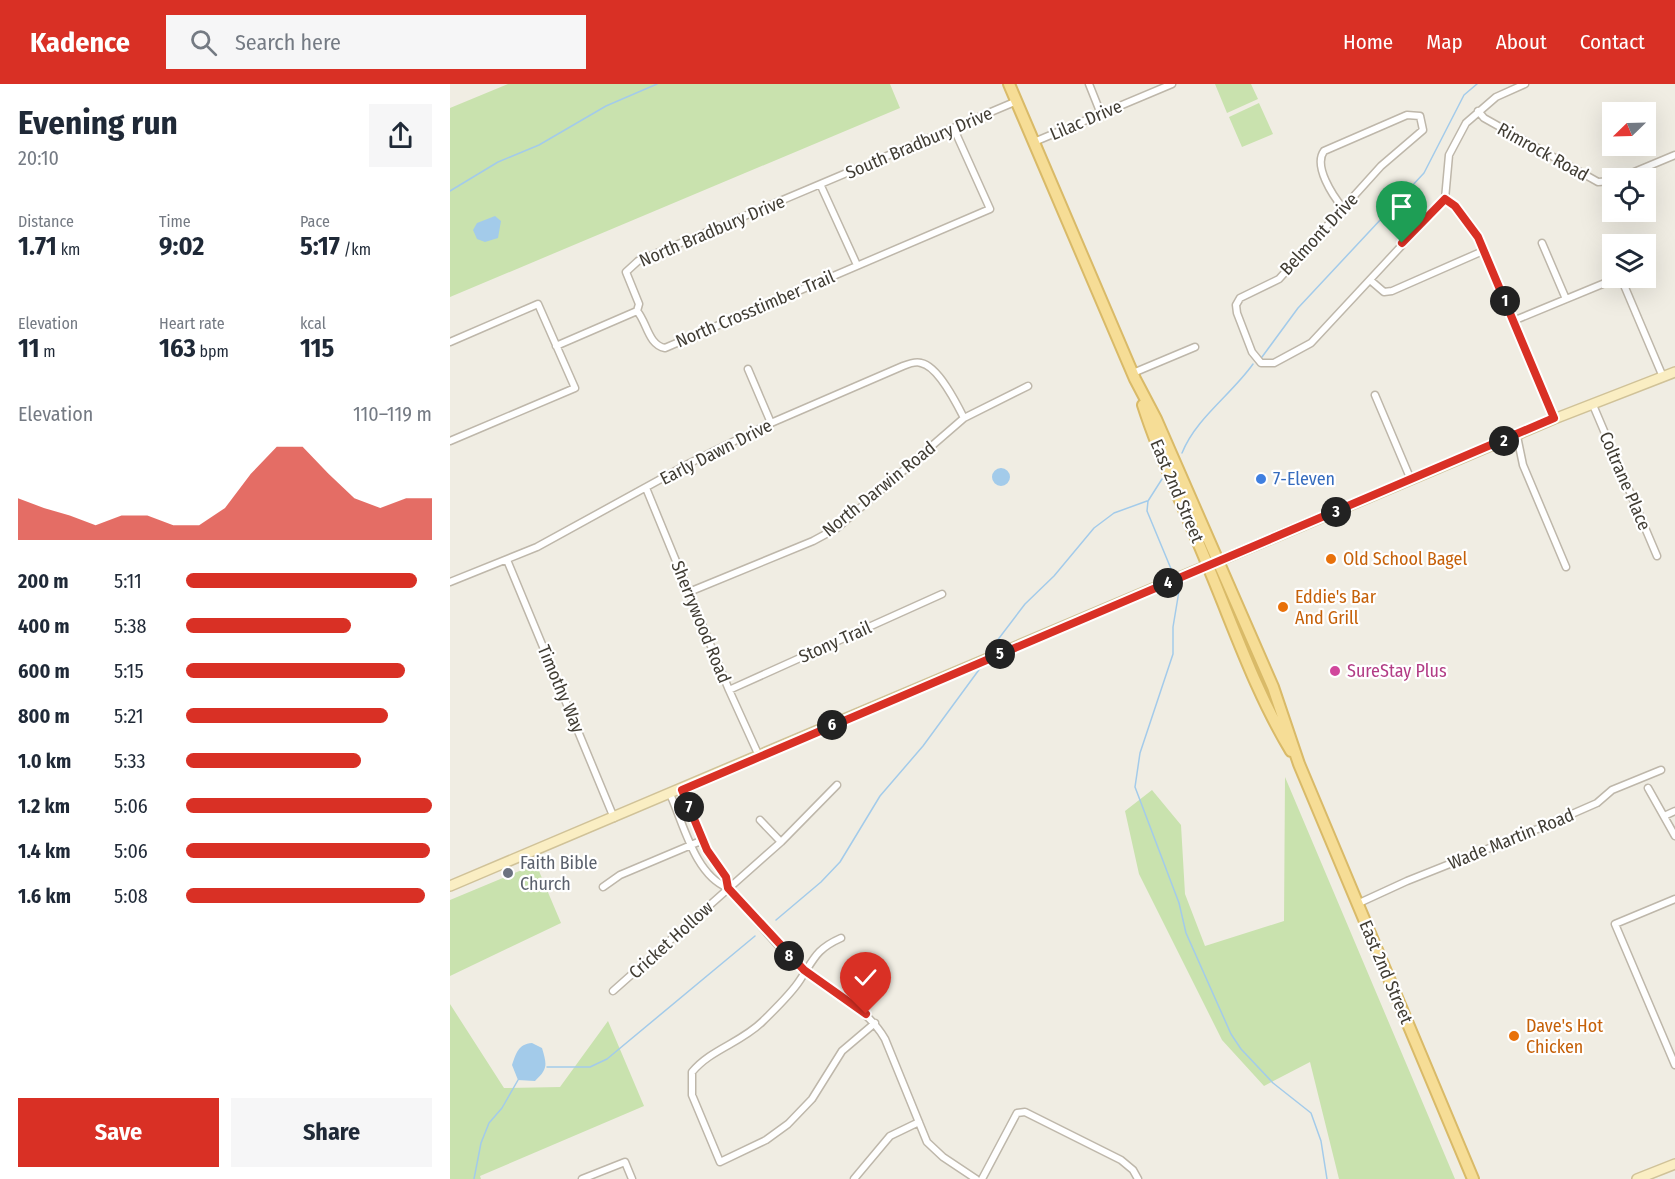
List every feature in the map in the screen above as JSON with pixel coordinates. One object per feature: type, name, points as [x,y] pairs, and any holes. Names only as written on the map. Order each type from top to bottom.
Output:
[{"type":"main road","name":"East 2nd Street","points":[[1010,84],[1134,376],[1161,454],[1273,687],[1299,764],[1473,1179]]},
{"type":"main road","name":"East 2nd Street","points":[[1213,563],[1247,658],[1278,731],[1299,764]]},
{"type":"main road","points":[[1247,658],[1267,686],[1273,687]]},
{"type":"street","points":[[1089,84],[1101,114]]},
{"type":"street","name":"Lilac Drive","points":[[1034,142],[1172,84]]},
{"type":"street","points":[[1484,251],[1392,291],[1384,292],[1370,280],[1445,199],[1449,155],[1466,123],[1496,97],[1525,84]]},
{"type":"street","name":"South Bradbury Drive","points":[[821,186],[1017,101]]},
{"type":"street","name":"Rimrock Road","points":[[1478,111],[1484,118],[1598,182],[1602,182]]},
{"type":"street","name":"Belmont Drive","points":[[1343,208],[1334,197],[1321,165],[1320,156],[1324,151],[1407,115],[1420,116],[1423,130],[1399,149],[1279,279],[1243,295],[1236,304],[1252,352],[1261,363],[1274,363],[1304,349],[1370,280]]},
{"type":"street","name":"North Crosstimber Trail","points":[[637,311],[654,343],[664,348],[990,209],[954,129]]},
{"type":"street","points":[[1644,168],[1675,155]]},
{"type":"street","points":[[821,186],[857,265]]},
{"type":"street","name":"North Bradbury Drive","points":[[637,311],[639,304],[626,272],[632,265],[821,186]]},
{"type":"street","points":[[1445,199],[1455,206],[1468,221],[1484,251],[1554,418]]},
{"type":"street","points":[[1542,243],[1566,299]]},
{"type":"street","points":[[1513,321],[1602,285]]},
{"type":"street","points":[[1623,288],[1663,377]]},
{"type":"street","points":[[450,342],[538,304],[575,388],[450,441]]},
{"type":"street","points":[[556,346],[637,311]]},
{"type":"street","points":[[1134,376],[1195,347]]},
{"type":"street","name":"Early Dawn Drive","points":[[450,582],[507,560],[690,463],[771,423],[903,366],[920,362],[928,366],[943,383],[964,418]]},
{"type":"street","points":[[748,369],[771,423]]},
{"type":"street","points":[[450,886],[682,790],[1517,436],[1554,418],[1675,372]]},
{"type":"street","name":"North Darwin Road","points":[[689,592],[813,541],[837,528],[964,418],[1028,386]]},
{"type":"street","points":[[1375,394],[1412,480]]},
{"type":"street","name":"Coltrane Place","points":[[1593,405],[1657,556]]},
{"type":"street","points":[[1517,436],[1523,465],[1566,567]]},
{"type":"street","name":"Sherrywood Road","points":[[646,488],[729,690],[759,756]]},
{"type":"street","name":"Timothy Way","points":[[507,560],[614,818]]},
{"type":"street","name":"Stony Trail","points":[[729,690],[942,594]]},
{"type":"street","name":"Wade Martin Road","points":[[1357,904],[1578,812],[1602,801],[1612,790],[1661,770]]},
{"type":"street","name":"Cricket Hollow","points":[[613,991],[781,842],[837,785]]},
{"type":"street","points":[[1648,788],[1675,836]]},
{"type":"street","points":[[682,790],[712,860],[726,877],[728,888]]},
{"type":"street","points":[[670,794],[692,844],[715,883],[728,888],[804,970],[856,1006],[875,1023],[885,1039],[932,1148],[976,1179]]},
{"type":"street","points":[[1664,816],[1675,811]]},
{"type":"street","points":[[760,820],[781,842]]},
{"type":"street","points":[[603,887],[620,875],[703,840]]},
{"type":"street","points":[[1675,899],[1616,924],[1675,1065]]},
{"type":"street","points":[[841,938],[826,945],[804,970],[801,979],[763,1022],[734,1043],[712,1053],[692,1072],[692,1095],[720,1162],[766,1140],[788,1124],[812,1099],[842,1051],[875,1023]]},
{"type":"street","points":[[982,1179],[1017,1113],[1025,1112],[1121,1160],[1133,1170],[1138,1179]]},
{"type":"street","points":[[854,1179],[890,1136],[919,1122]]},
{"type":"street","points":[[582,1179],[625,1162],[632,1179]]},
{"type":"street","points":[[1638,1179],[1675,1164]]},
{"type":"green space","points":[[508,84],[890,84],[900,108],[450,297],[450,108]]},
{"type":"green space","points":[[1215,84],[1251,84],[1258,99],[1227,113]]},
{"type":"green space","points":[[1259,103],[1273,134],[1242,147],[1229,117]]},
{"type":"green space","points":[[1285,777],[1455,1179],[1339,1179],[1310,1062],[1264,1086],[1222,1040],[1139,874],[1125,811],[1152,790],[1181,825],[1185,894],[1205,946],[1284,921]]},
{"type":"green space","points":[[536,864],[561,923],[450,976],[450,900]]},
{"type":"green space","points":[[450,1004],[504,1088],[560,1087],[608,1021],[644,1106],[480,1176],[481,1179],[450,1179]]},
{"type":"water","points":[[495,216],[501,221],[498,238],[485,242],[477,239],[473,230],[477,223]]},
{"type":"water","points":[[997,468],[1005,468],[1010,473],[1008,484],[997,486],[992,481],[992,473]]},
{"type":"water","points":[[532,1043],[542,1048],[544,1070],[535,1081],[518,1080],[512,1065],[515,1057],[524,1045]]},
{"type":"waterway","points":[[450,191],[498,162],[539,145],[606,106],[657,84]]},
{"type":"waterway","points":[[1262,357],[1298,308],[1424,173],[1464,95],[1477,84]]},
{"type":"waterway","points":[[1182,453],[1196,429],[1253,364]]},
{"type":"waterway","points":[[1162,479],[1148,501],[1147,511],[1174,576]]},
{"type":"waterway","points":[[987,654],[1025,604],[1054,576],[1094,528],[1114,513],[1147,501]]},
{"type":"waterway","points":[[1176,583],[1179,591],[1173,627],[1173,654],[1140,753],[1135,787],[1179,903],[1186,933],[1231,1034],[1241,1049],[1273,1083],[1311,1113],[1321,1141],[1327,1179]]},
{"type":"waterway","points":[[776,920],[821,882],[840,862],[880,796],[923,746],[981,667]]},
{"type":"waterway","points":[[547,1067],[590,1067],[607,1059],[755,936]]},
{"type":"waterway","points":[[474,1179],[481,1143],[489,1123],[502,1108],[518,1080]]},
{"type":"place","name":"7-Eleven","points":[[1261,479]]},
{"type":"place","name":"Old School Bagel","points":[[1331,559]]},
{"type":"place","name":"Eddie's Bar And Grill","points":[[1283,607]]},
{"type":"place","name":"SureStay Plus","points":[[1335,671]]},
{"type":"place","name":"Faith Bible Church","points":[[508,873]]},
{"type":"place","name":"Dave's Hot Chicken","points":[[1514,1036]]},
{"type":"route","points":[[866,1014],[804,970],[728,888],[726,877],[707,850],[682,790],[1226,557],[1505,441],[1554,418],[1478,237],[1455,206],[1445,199],[1402,243]]}]
